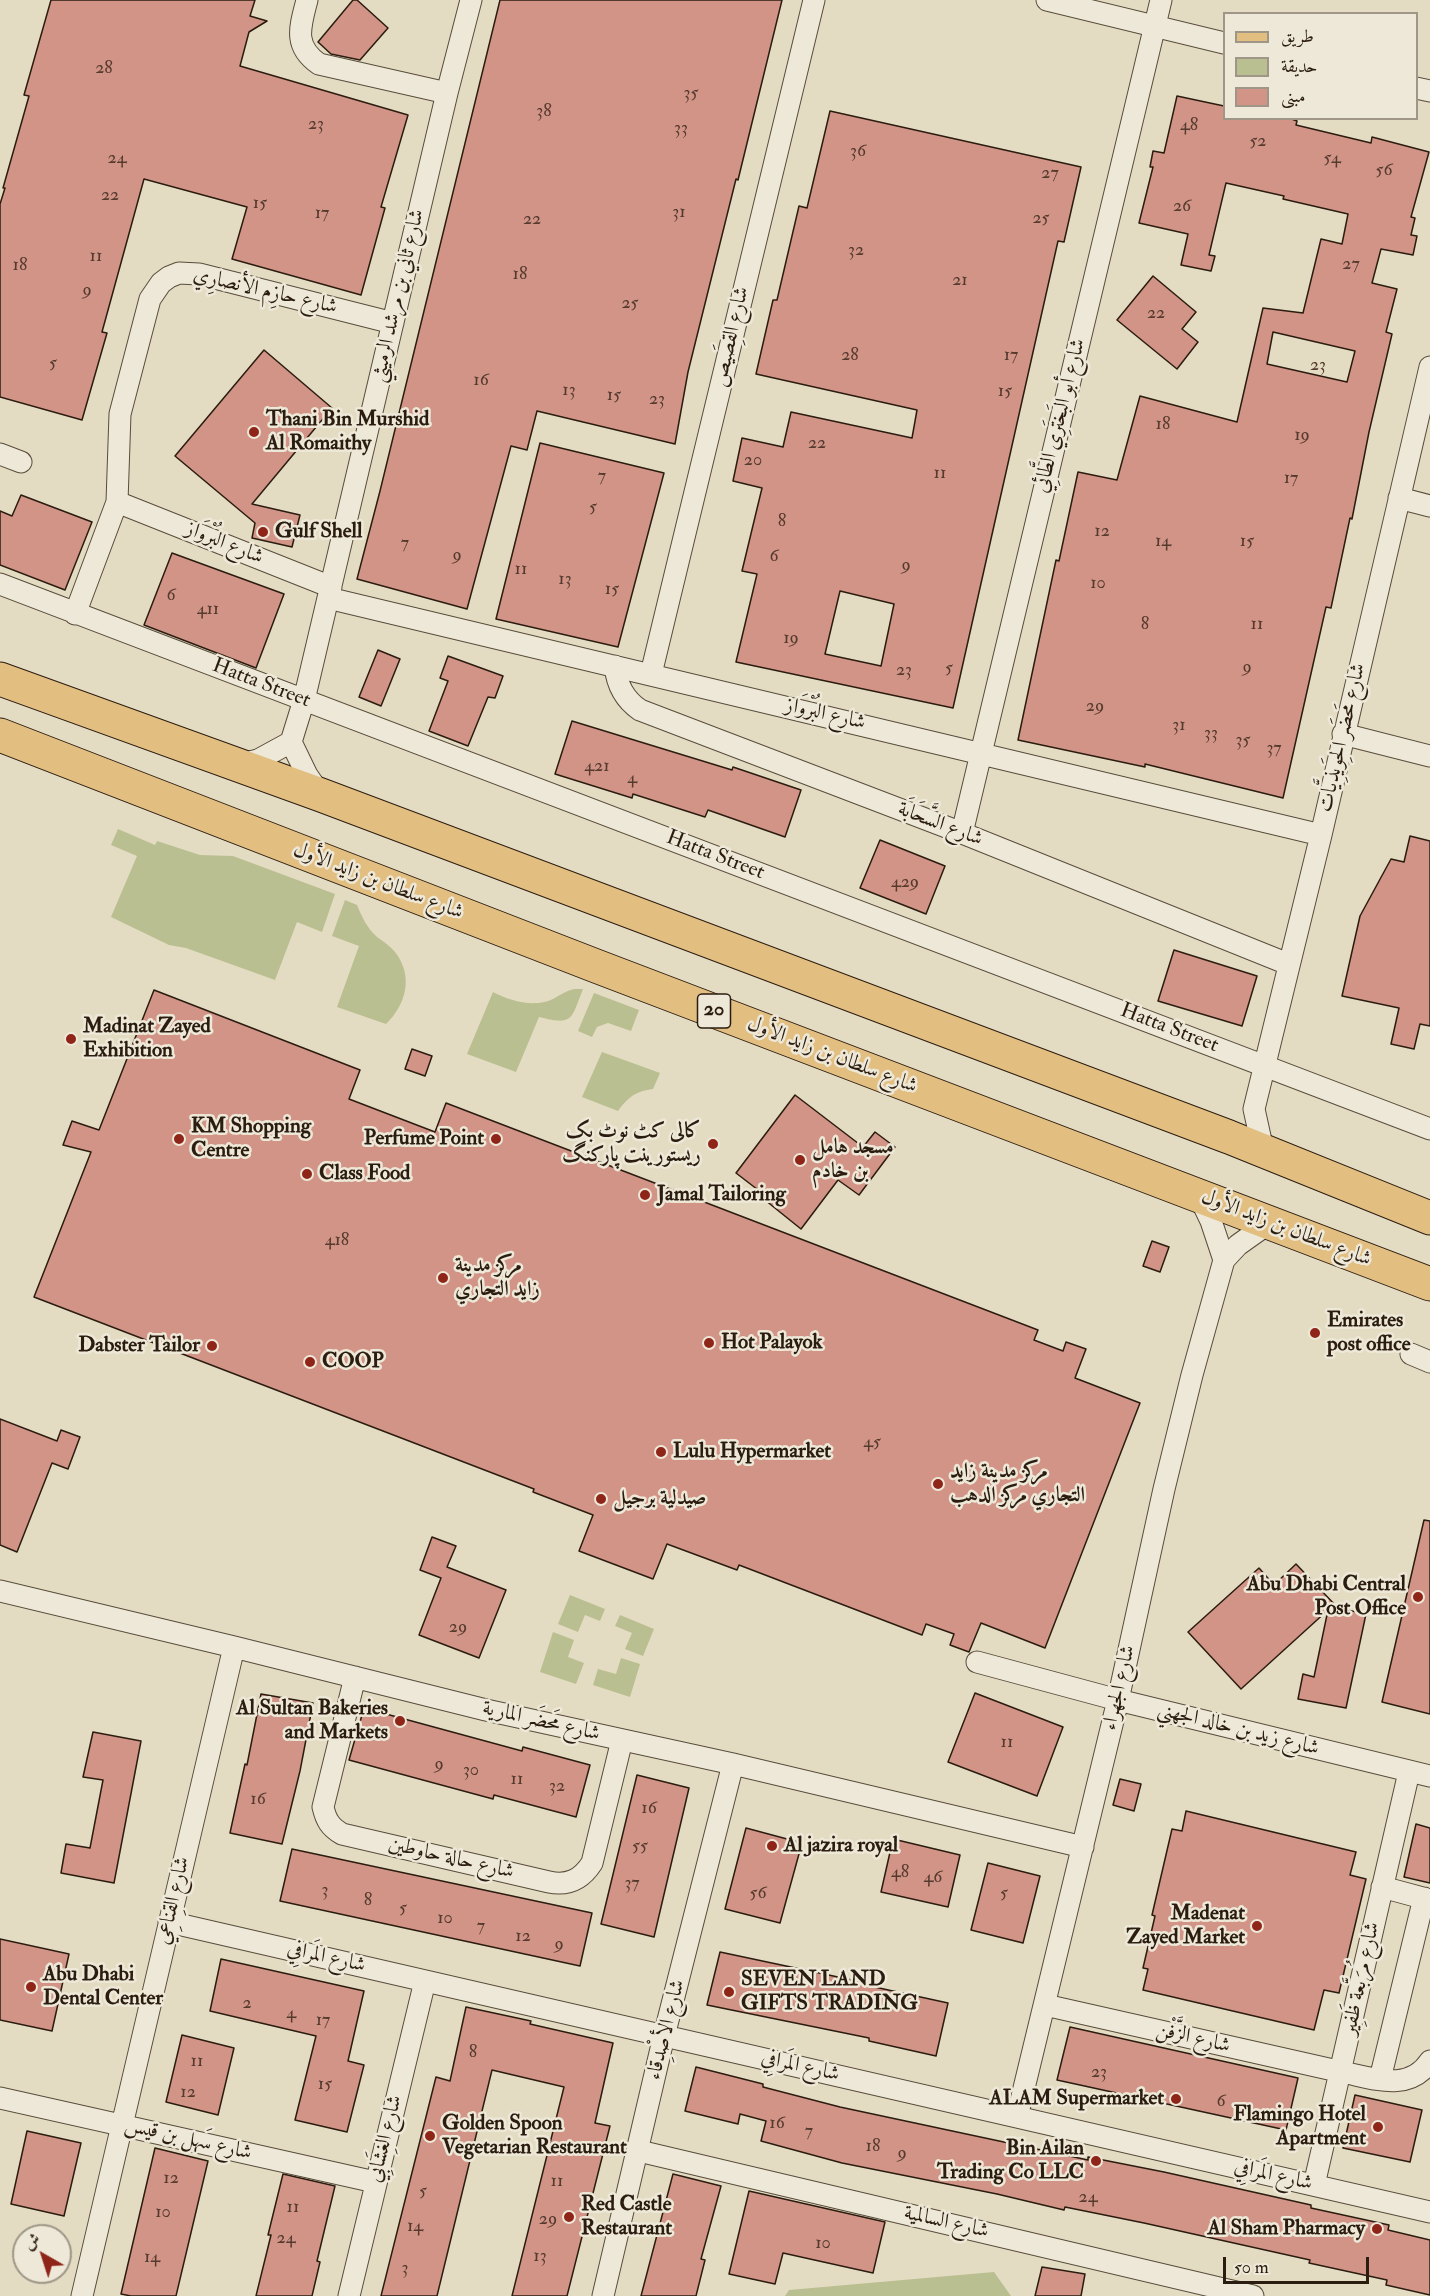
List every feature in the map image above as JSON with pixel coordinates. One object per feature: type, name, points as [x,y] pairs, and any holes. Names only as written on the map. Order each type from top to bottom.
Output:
[{"type":"main road","points":[[0,679],[321,795],[1229,1137],[1430,1218]]},
{"type":"main road","name":"شارع سلطان بن زايد الأول","points":[[0,735],[347,871],[1430,1284]]},
{"type":"street","points":[[307,0],[301,25],[301,43],[311,59],[319,64],[447,93]]},
{"type":"street","name":"شارع ثاني بن مرشد الرميثي","points":[[291,742],[304,700],[330,593],[447,93],[471,0]]},
{"type":"street","name":"شارع القِصَيص","points":[[651,674],[814,0]]},
{"type":"street","points":[[1047,0],[1223,43]]},
{"type":"street","name":"شارع أبو البَختَرِي الطَّائِي","points":[[962,832],[1161,0]]},
{"type":"street","name":"شارع حازِم الأنصارِي","points":[[75,614],[117,502],[120,414],[150,299],[161,283],[179,273],[199,274],[393,323]]},
{"type":"street","name":"شارع مَحضَر الحِوَيذِيَّات","points":[[1263,1150],[1254,1109],[1321,836],[1430,367]]},
{"type":"street","points":[[0,454],[21,462]]},
{"type":"street","points":[[1400,498],[1430,506]]},
{"type":"street","name":"شارع البُرْوَاز","points":[[117,502],[330,593],[615,666],[1321,836]]},
{"type":"street","name":"Hatta Street","points":[[0,585],[1430,1129]]},
{"type":"street","name":"شارع السَّحَابَة","points":[[615,666],[618,684],[623,695],[640,710],[962,832],[1288,964]]},
{"type":"street","points":[[1343,734],[1430,756]]},
{"type":"street","points":[[238,765],[258,760],[291,742],[307,775],[321,795]]},
{"type":"street","name":"شارع مَحضَر الحِوَيذِيَّات","points":[[1229,1137],[1254,1109]]},
{"type":"street","points":[[1199,1197],[1211,1221],[1224,1260],[1238,1245],[1269,1222]]},
{"type":"street","name":"شارع الجهراء","points":[[1017,2117],[1118,1700],[1167,1477],[1224,1260]]},
{"type":"street","name":"شارع مَحضَر المارية","points":[[0,1591],[486,1710],[733,1764],[1083,1847]]},
{"type":"street","name":"شارع القِناعِي","points":[[82,2296],[234,1647]]},
{"type":"street","name":"شارع زيد بن خالد الجهني","points":[[977,1662],[1118,1700],[1430,1776]]},
{"type":"street","name":"شارع حالة حاوطين","points":[[355,1677],[323,1806],[332,1828],[342,1834],[549,1882],[569,1883],[579,1879],[592,1863],[622,1740]]},
{"type":"street","name":"شارع الأصْدِقاء","points":[[603,2296],[639,2151],[664,2036],[733,1764]]},
{"type":"street","name":"شارع مُرَبَّعة ظَفِير","points":[[1314,2185],[1409,1772]]},
{"type":"street","points":[[1380,2079],[1427,1899],[1382,1887]]},
{"type":"street","name":"شارع المَرافِي","points":[[169,1922],[1430,2212]]},
{"type":"street","name":"شارع الغِشَابِي","points":[[349,2296],[424,1981]]},
{"type":"street","name":"شارع الزَّفْن","points":[[1045,2005],[1341,2072],[1397,2082],[1417,2076],[1430,2061]]},
{"type":"street","name":"شارع سَهل بن قيس","points":[[0,2099],[375,2182]]},
{"type":"street","name":"شارع السالمية","points":[[639,2151],[1253,2296]]},
{"type":"green space","points":[[118,829],[155,845],[157,841],[200,855],[233,856],[335,894],[322,932],[297,922],[275,980],[186,948],[169,945],[111,917],[137,856],[111,845]]},
{"type":"green space","points":[[345,900],[357,905],[368,926],[395,952],[401,961],[406,980],[403,999],[386,1024],[337,1007],[359,946],[332,936]]},
{"type":"green space","points":[[574,989],[583,989],[570,1018],[559,1021],[539,1017],[516,1072],[467,1054],[493,992],[514,1001],[538,1003],[546,1002]]},
{"type":"green space","points":[[594,993],[639,1010],[631,1031],[608,1023],[597,1027],[592,1037],[578,1031]]},
{"type":"green space","points":[[602,1052],[660,1073],[653,1089],[633,1096],[618,1111],[582,1097]]},
{"type":"green space","points":[[570,1595],[605,1609],[600,1621],[585,1615],[578,1632],[558,1624]]},
{"type":"green space","points":[[620,1615],[654,1629],[643,1656],[625,1649],[632,1633],[615,1626]]},
{"type":"green space","points":[[553,1632],[574,1640],[568,1657],[584,1663],[576,1684],[540,1672]]},
{"type":"green space","points":[[621,1658],[640,1664],[630,1697],[593,1685],[598,1669],[616,1674]]},
{"type":"green space","points":[[994,2272],[1011,2296],[785,2296],[789,2290]]},
{"type":"building","points":[[51,0],[255,0],[250,16],[267,21],[249,32],[240,66],[408,115],[381,207],[385,208],[361,295],[232,259],[247,207],[144,179],[102,332],[107,333],[82,420],[0,397],[0,204],[29,96],[24,95]]},
{"type":"building","points":[[353,0],[357,0],[388,28],[360,60],[331,54],[318,42]]},
{"type":"building","points":[[500,0],[782,0],[688,372],[675,444],[537,411],[527,450],[511,446],[467,609],[357,579]]},
{"type":"building","points":[[1177,96],[1223,106],[1223,120],[1294,120],[1297,121],[1296,125],[1371,143],[1372,137],[1429,152],[1411,217],[1415,218],[1411,235],[1417,236],[1413,255],[1381,249],[1372,283],[1397,289],[1386,332],[1392,334],[1352,519],[1350,518],[1331,608],[1326,607],[1283,798],[1145,764],[1145,767],[1018,740],[1056,560],[1059,561],[1078,472],[1117,480],[1140,396],[1237,422],[1263,308],[1303,313],[1321,239],[1342,244],[1348,214],[1226,183],[1209,255],[1215,256],[1211,271],[1181,265],[1188,234],[1139,223],[1153,167],[1150,167],[1153,151],[1164,153]],"holes":[[[1273,332],[1355,351],[1347,382],[1267,364]]]},
{"type":"building","points":[[830,111],[1081,167],[1064,242],[1058,241],[953,708],[736,662],[757,574],[742,571],[762,488],[733,481],[742,438],[783,447],[791,412],[912,438],[917,410],[756,374],[773,300],[777,300],[799,206],[807,208]],"holes":[[[840,591],[894,604],[881,666],[825,654]]]},
{"type":"building","points":[[1153,276],[1196,312],[1182,329],[1198,342],[1177,369],[1117,320]]},
{"type":"building","name":"Thani Bin Murshid Al Romaithy","points":[[264,350],[332,408],[252,504],[300,515],[292,547],[252,538],[255,523],[175,456]]},
{"type":"building","points":[[540,443],[664,473],[618,647],[496,619]]},
{"type":"building","points":[[21,495],[92,522],[65,590],[0,565],[0,511],[12,516]]},
{"type":"building","points":[[172,553],[284,594],[256,668],[144,625]]},
{"type":"building","points":[[378,650],[400,659],[381,706],[359,697]]},
{"type":"building","points":[[448,656],[503,676],[495,698],[488,697],[468,746],[429,731],[448,681],[440,678]]},
{"type":"building","points":[[572,721],[732,770],[733,767],[801,790],[785,837],[708,810],[705,817],[633,794],[632,798],[555,774]]},
{"type":"building","points":[[1410,836],[1430,841],[1430,1026],[1420,1024],[1414,1049],[1391,1044],[1399,1008],[1342,996],[1360,916],[1391,859],[1404,862]]},
{"type":"building","points":[[880,840],[945,866],[926,914],[860,888]]},
{"type":"building","points":[[1174,950],[1257,976],[1242,1026],[1158,1001]]},
{"type":"building","name":"مركز مدينة زايد التجاري","points":[[154,990],[360,1070],[349,1099],[435,1132],[446,1103],[1038,1330],[1034,1340],[1063,1351],[1066,1342],[1086,1349],[1075,1378],[1140,1403],[1045,1648],[981,1623],[969,1652],[950,1645],[954,1634],[926,1624],[922,1635],[739,1565],[737,1570],[667,1544],[653,1579],[579,1551],[593,1515],[533,1492],[534,1489],[34,1297],[91,1152],[63,1145],[72,1121],[99,1130]]},
{"type":"building","points":[[412,1049],[432,1056],[425,1076],[405,1069]]},
{"type":"building","name":"مسجد هامل بن خادم","points":[[795,1095],[863,1147],[875,1132],[895,1147],[859,1195],[838,1180],[801,1229],[760,1196],[762,1193],[736,1173]]},
{"type":"building","points":[[1152,1241],[1169,1247],[1160,1272],[1143,1266]]},
{"type":"building","points":[[0,1419],[57,1441],[61,1430],[80,1437],[68,1469],[52,1463],[17,1552],[0,1545]]},
{"type":"building","name":"Abu Dhabi Central Post Office","points":[[1424,1520],[1430,1521],[1430,1714],[1382,1702]]},
{"type":"building","points":[[432,1537],[456,1546],[447,1567],[506,1590],[479,1658],[419,1635],[441,1578],[420,1570]]},
{"type":"building","points":[[1296,1564],[1338,1608],[1366,1614],[1346,1708],[1298,1699],[1303,1674],[1314,1677],[1328,1610],[1241,1689],[1188,1632],[1259,1568],[1274,1585]]},
{"type":"building","points":[[975,1693],[1063,1727],[1037,1796],[948,1762]]},
{"type":"building","points":[[261,1694],[313,1703],[300,1771],[282,1844],[230,1833]]},
{"type":"building","points":[[364,1708],[522,1751],[523,1747],[590,1765],[576,1817],[494,1795],[493,1799],[349,1760]]},
{"type":"building","points":[[93,1732],[141,1741],[114,1883],[61,1873],[66,1844],[90,1848],[103,1780],[83,1777]]},
{"type":"building","points":[[637,1775],[689,1788],[654,1937],[601,1924]]},
{"type":"building","points":[[1120,1779],[1141,1784],[1134,1811],[1113,1805]]},
{"type":"building","name":"Madenat Zayed Market","points":[[1186,1811],[1356,1852],[1350,1875],[1366,1879],[1339,1993],[1324,1990],[1314,2030],[1143,1990],[1148,1969],[1143,1968],[1155,1916],[1152,1915],[1172,1829],[1182,1831]]},
{"type":"building","points":[[1416,1824],[1430,1828],[1430,1883],[1404,1877]]},
{"type":"building","points":[[746,1828],[802,1843],[780,1923],[725,1909]]},
{"type":"building","points":[[893,1839],[960,1855],[948,1907],[881,1892]]},
{"type":"building","points":[[292,1849],[592,1913],[580,1966],[280,1901]]},
{"type":"building","points":[[988,1863],[1040,1876],[1023,1943],[971,1930]]},
{"type":"building","name":"Abu Dhabi Dental Center","points":[[0,1939],[69,1954],[52,2031],[0,2020]]},
{"type":"building","points":[[720,1952],[948,2003],[936,2056],[869,2041],[869,2038],[707,2005]]},
{"type":"building","points":[[221,1959],[364,1991],[348,2061],[364,2065],[347,2132],[295,2120],[316,2036],[210,2011]]},
{"type":"building","points":[[466,2007],[531,2021],[530,2024],[613,2043],[595,2123],[610,2126],[567,2296],[512,2296],[564,2087],[492,2070],[437,2296],[381,2296],[436,2077],[450,2081]]},
{"type":"building","points":[[1070,2027],[1298,2078],[1286,2130],[1057,2080]]},
{"type":"building","points":[[182,2035],[234,2048],[218,2115],[166,2102]]},
{"type":"building","points":[[696,2067],[840,2107],[1088,2160],[1088,2157],[1164,2172],[1389,2225],[1388,2230],[1430,2240],[1430,2295],[1386,2285],[1387,2280],[1309,2263],[1310,2260],[1144,2223],[1065,2207],[1064,2210],[842,2163],[761,2141],[766,2121],[740,2114],[738,2124],[685,2111]]},
{"type":"building","points":[[1355,2095],[1422,2110],[1410,2162],[1343,2148]]},
{"type":"building","points":[[27,2131],[81,2143],[64,2216],[11,2204]]},
{"type":"building","points":[[155,2148],[208,2161],[176,2296],[131,2296],[121,2294]]},
{"type":"building","points":[[283,2174],[335,2186],[317,2261],[320,2262],[312,2296],[256,2296]]},
{"type":"building","points":[[673,2174],[721,2186],[701,2259],[705,2260],[696,2296],[641,2296]]},
{"type":"building","points":[[749,2191],[885,2222],[873,2273],[783,2253],[775,2284],[729,2274]]},
{"type":"building","points":[[1042,2267],[1085,2274],[1081,2296],[1035,2296]]},
{"type":"place","name":"Thani Bin Murshid Al Romaithy","points":[[254,432]]},
{"type":"place","name":"Gulf Shell","points":[[263,532]]},
{"type":"place","name":"Madinat Zayed Exhibition","points":[[71,1039]]},
{"type":"place","name":"KM Shopping Centre","points":[[179,1139]]},
{"type":"place","name":"Perfume Point","points":[[496,1139]]},
{"type":"place","name":"کالی کٹ نوٹ بک ریستورینت پارکنگ","points":[[713,1144]]},
{"type":"place","name":"مسجد هامل بن خادم","points":[[800,1160]]},
{"type":"place","name":"Class Food","points":[[307,1174]]},
{"type":"place","name":"Jamal Tailoring","points":[[645,1195]]},
{"type":"place","name":"مركز مدينة زايد التجاري","points":[[443,1278]]},
{"type":"place","name":"Emirates post office","points":[[1315,1333]]},
{"type":"place","name":"Hot Palayok","points":[[709,1343]]},
{"type":"place","name":"Dabster Tailor","points":[[212,1346]]},
{"type":"place","name":"COOP","points":[[310,1362]]},
{"type":"place","name":"Lulu Hypermarket","points":[[661,1452]]},
{"type":"place","name":"مركز مدينة زايد التجاري مركز الدهب","points":[[938,1484]]},
{"type":"place","name":"صيدلية برجيل","points":[[601,1499]]},
{"type":"place","name":"Abu Dhabi Central Post Office","points":[[1418,1597]]},
{"type":"place","name":"Al Sultan Bakeries and Markets","points":[[400,1721]]},
{"type":"place","name":"Al jazira royal","points":[[772,1846]]},
{"type":"place","name":"Madenat Zayed Market","points":[[1257,1926]]},
{"type":"place","name":"Abu Dhabi Dental Center","points":[[31,1987]]},
{"type":"place","name":"SEVEN LAND GIFTS TRADING","points":[[729,1992]]},
{"type":"place","name":"ALAM Supermarket","points":[[1176,2099]]},
{"type":"place","name":"Flamingo Hotel Apartment","points":[[1378,2127]]},
{"type":"place","name":"Golden Spoon Vegetarian Restaurant","points":[[430,2136]]},
{"type":"place","name":"Bin Ailan Trading Co LLC","points":[[1096,2161]]},
{"type":"place","name":"Red Castle Restaurant","points":[[569,2217]]},
{"type":"place","name":"Al Sham Pharmacy","points":[[1377,2229]]}]
